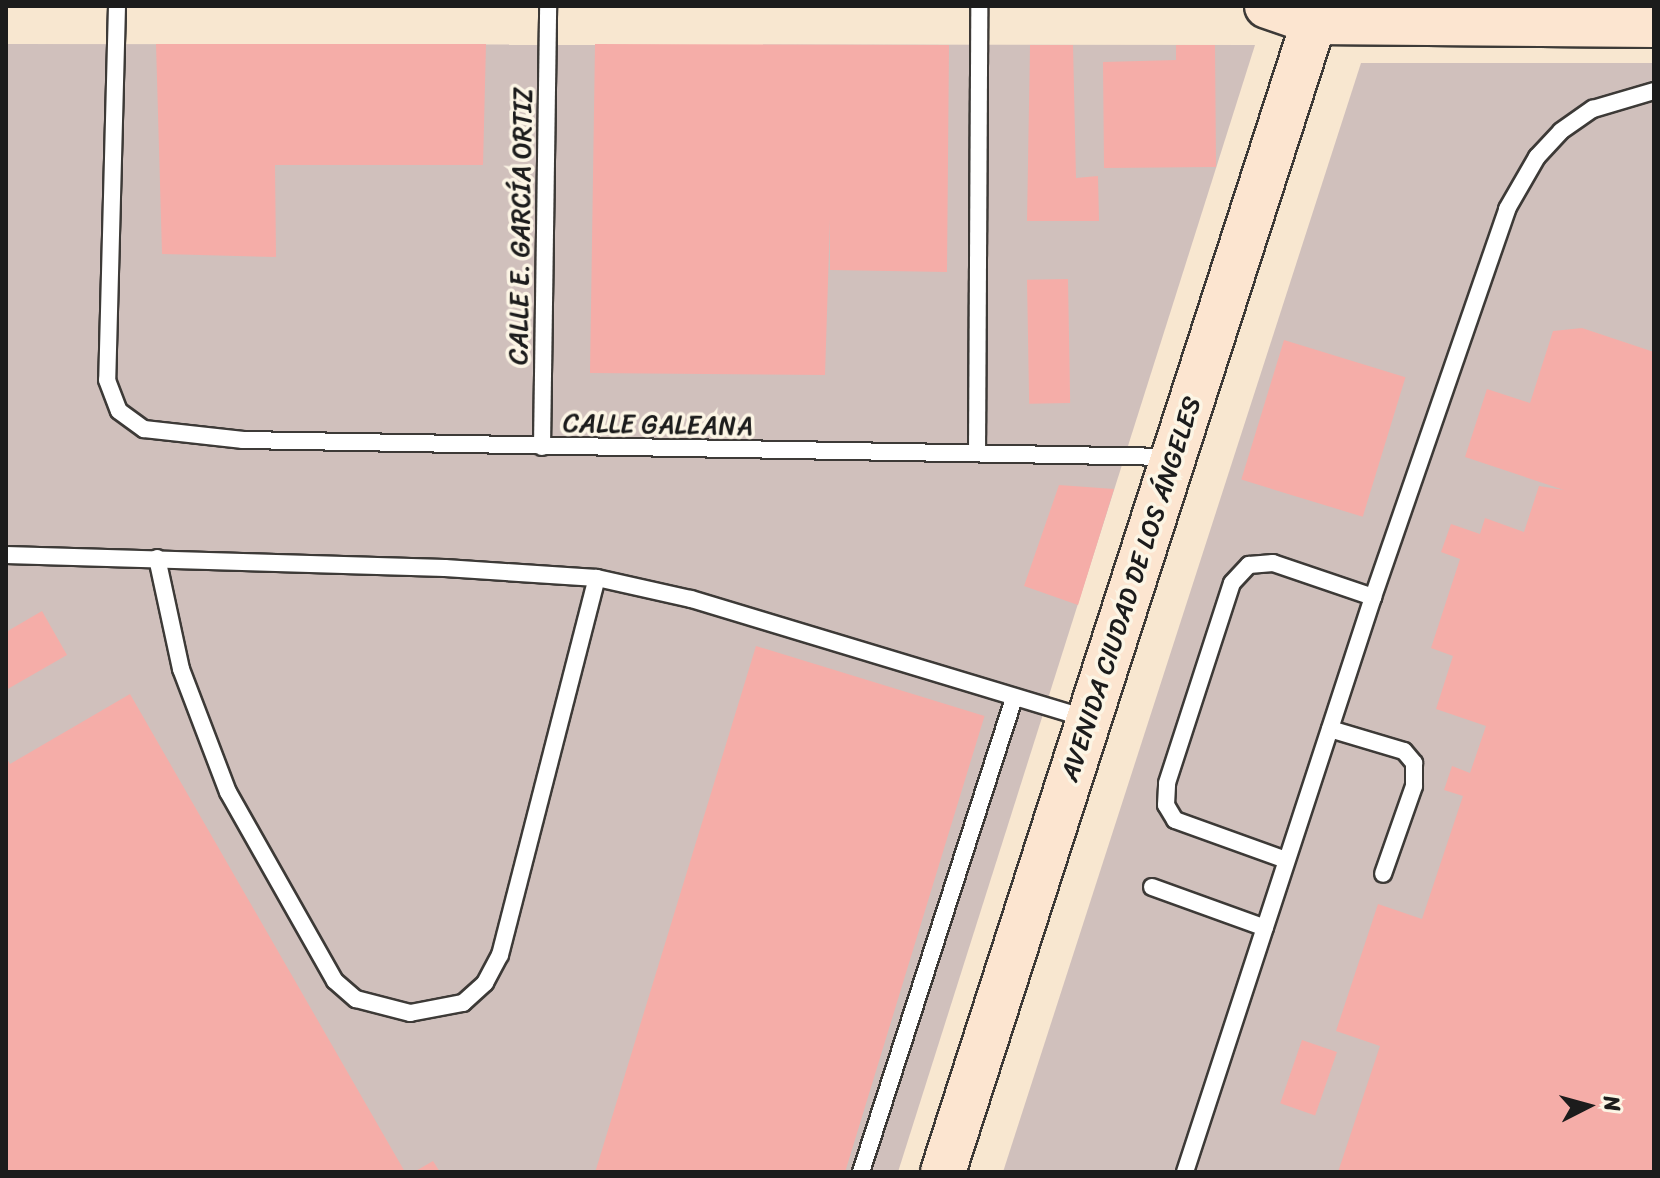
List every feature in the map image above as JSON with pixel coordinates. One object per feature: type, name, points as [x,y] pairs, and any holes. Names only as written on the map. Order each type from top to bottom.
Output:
[{"type":"street","points":[[1267,6],[1317,14],[1654,25]]},
{"type":"street","name":"AVENIDA CIUDAD DE LOS ÁNGELES","points":[[943,1172],[1317,14]]},
{"type":"lane","name":"CALLE GALEANA","points":[[117,6],[107,380],[119,411],[144,429],[243,440],[1173,457]]},
{"type":"lane","name":"CALLE E. GARCÍA ORTIZ","points":[[542,447],[548,6]]},
{"type":"lane","points":[[977,453],[979,6]]},
{"type":"lane","points":[[1185,1172],[1373,597],[1507,209],[1537,157],[1561,131],[1593,109],[1654,91]]},
{"type":"lane","points":[[6,555],[157,558],[597,578],[691,599],[1089,719]]},
{"type":"lane","points":[[157,558],[181,669],[228,792],[335,981],[356,999],[410,1013],[463,1003],[485,983],[500,955],[597,578]]},
{"type":"lane","points":[[1286,860],[1175,820],[1166,805],[1167,783],[1232,583],[1240,571],[1261,562],[1373,597]]},
{"type":"lane","points":[[861,1172],[1014,698]]},
{"type":"lane","points":[[1330,729],[1404,751],[1414,763],[1414,786],[1383,874]]},
{"type":"lane","points":[[1152,887],[1265,928]]},
{"type":"shaded area","points":[[6,44],[1255,45],[898,1172],[6,1172]]},
{"type":"shaded area","points":[[1361,63],[1654,63],[1654,1172],[1003,1172]]},
{"type":"building","points":[[156,44],[486,44],[483,165],[275,165],[276,257],[162,254]]},
{"type":"building","points":[[595,44],[949,45],[947,272],[830,270],[830,219],[825,375],[590,373]]},
{"type":"building","points":[[1030,45],[1073,45],[1076,178],[1098,176],[1099,221],[1027,221]]},
{"type":"building","points":[[1176,45],[1215,45],[1216,167],[1104,168],[1103,62],[1176,60]]},
{"type":"building","points":[[1068,279],[1070,403],[1029,404],[1027,280]]},
{"type":"building","points":[[1582,328],[1654,352],[1654,1172],[1338,1172],[1380,1046],[1336,1031],[1378,904],[1422,919],[1463,796],[1444,790],[1452,766],[1470,773],[1486,726],[1436,709],[1453,656],[1431,648],[1460,559],[1441,552],[1451,524],[1480,534],[1485,518],[1524,532],[1539,486],[1564,490],[1465,457],[1487,389],[1530,403],[1553,331]]},
{"type":"building","points":[[1284,340],[1405,377],[1363,517],[1241,480]]},
{"type":"building","points":[[1059,485],[1114,489],[1078,605],[1024,586]]},
{"type":"building","points":[[42,611],[67,655],[6,690],[6,632]]},
{"type":"building","points":[[756,646],[985,716],[845,1172],[595,1172]]},
{"type":"building","points":[[130,694],[405,1172],[6,1172],[6,757],[10,764]]},
{"type":"building","points":[[1302,1040],[1337,1052],[1315,1115],[1280,1103]]},
{"type":"building","points":[[433,1161],[440,1172],[414,1172]]}]
